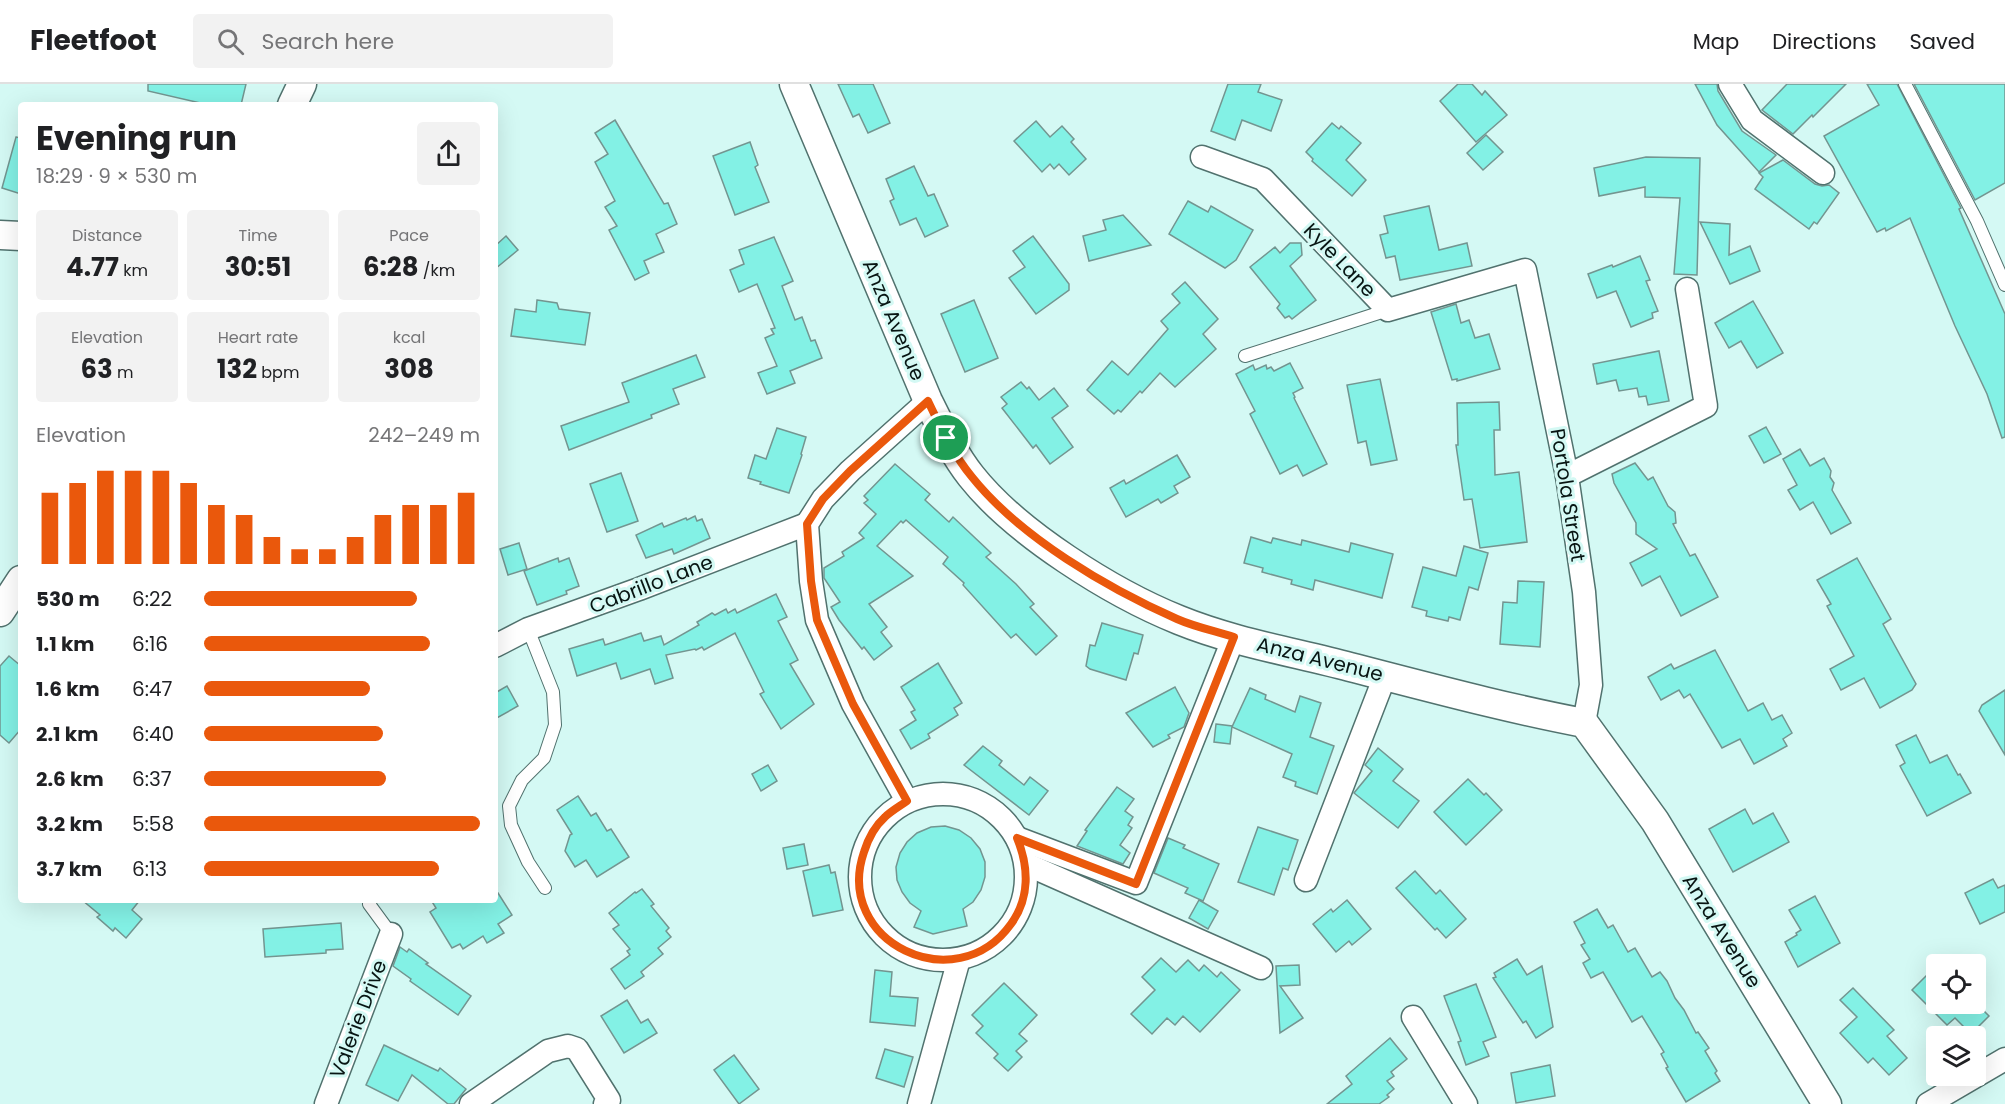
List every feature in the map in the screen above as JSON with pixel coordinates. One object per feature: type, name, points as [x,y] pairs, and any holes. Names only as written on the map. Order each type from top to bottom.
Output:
[{"type":"street","points":[[293,102],[302,84]]},
{"type":"street","name":"Anza Avenue","points":[[794,84],[928,401],[955,454],[972,478],[1006,513],[1053,549],[1127,595],[1180,620],[1234,637],[1385,676],[1584,723],[1655,821],[1827,1104]]},
{"type":"street","points":[[1730,84],[1752,120],[1823,173]]},
{"type":"street","name":"Kyle Lane","points":[[1202,157],[1263,179],[1388,310],[1525,270]]},
{"type":"street","points":[[0,235],[18,236]]},
{"type":"street","name":"Portola Street","points":[[1525,270],[1567,476],[1584,592],[1591,684],[1584,723]]},
{"type":"street","points":[[1567,476],[1706,406],[1686,289]]},
{"type":"street","points":[[907,801],[853,704],[817,620],[811,581],[807,524],[823,499],[850,471],[928,401]]},
{"type":"street","name":"Cabrillo Lane","points":[[498,644],[528,629],[807,524]]},
{"type":"street","points":[[0,612],[18,585]]},
{"type":"street","points":[[1017,838],[1136,884],[1234,637]]},
{"type":"street","points":[[1306,880],[1385,676]]},
{"type":"street","points":[[932,794],[957,794],[981,802],[1002,817],[1017,838],[1026,864],[1026,890],[1018,914],[1003,935],[983,950],[959,959],[932,960],[906,953],[884,938],[868,916],[860,890],[860,863],[868,838],[885,816],[907,801],[932,794]]},
{"type":"street","points":[[1026,864],[1261,968]]},
{"type":"street","name":"Valerie Drive","points":[[326,1104],[391,934]]},
{"type":"street","points":[[920,1104],[959,959]]},
{"type":"street","points":[[1413,1017],[1466,1104]]},
{"type":"street","points":[[471,1104],[548,1051],[568,1046],[578,1049],[609,1100],[605,1104]]},
{"type":"street","points":[[1928,1104],[2005,1059]]},
{"type":"lane","points":[[1905,84],[1977,220],[2005,285]]},
{"type":"lane","points":[[1245,356],[1388,310]]},
{"type":"lane","points":[[528,629],[553,692],[555,725],[544,758],[522,780],[509,806],[511,825],[528,862],[545,888]]},
{"type":"lane","points":[[370,903],[391,934]]},
{"type":"building","points":[[148,84],[246,84],[242,102],[196,102],[148,91]]},
{"type":"building","points":[[838,84],[873,84],[890,123],[868,133],[859,114],[853,117]]},
{"type":"building","points":[[1228,84],[1261,84],[1258,92],[1282,100],[1271,131],[1242,120],[1235,140],[1211,131]]},
{"type":"building","points":[[1458,84],[1472,84],[1482,95],[1485,91],[1507,115],[1476,142],[1440,101]]},
{"type":"building","points":[[1695,84],[1717,84],[1718,91],[1742,131],[1776,155],[1759,172],[1717,125]]},
{"type":"building","points":[[1787,84],[1846,84],[1793,134],[1762,110]]},
{"type":"building","points":[[1867,84],[1897,84],[1961,208],[1959,209],[2005,314],[2005,437],[2002,438],[1987,394],[1955,326],[1910,218],[1886,231],[1885,228],[1877,232],[1824,136],[1879,105]]},
{"type":"building","points":[[1914,84],[2005,84],[2005,183],[1975,200]]},
{"type":"building","points":[[615,120],[664,204],[668,203],[677,224],[656,234],[664,252],[644,261],[649,273],[635,280],[609,230],[617,226],[605,207],[615,201],[595,162],[608,154],[595,133]]},
{"type":"building","points":[[1036,121],[1050,137],[1062,126],[1074,139],[1071,142],[1086,159],[1069,175],[1059,164],[1054,169],[1050,164],[1042,172],[1014,141]]},
{"type":"building","points":[[1332,123],[1339,129],[1341,126],[1361,143],[1346,160],[1366,180],[1352,196],[1312,161],[1313,159],[1306,152]]},
{"type":"building","points":[[1486,135],[1503,152],[1483,170],[1467,153]]},
{"type":"building","points":[[16,137],[18,137],[18,193],[2,188]]},
{"type":"building","points":[[750,142],[758,165],[755,167],[769,202],[735,215],[713,156]]},
{"type":"building","points":[[1646,157],[1700,158],[1697,275],[1674,274],[1680,198],[1645,197],[1645,187],[1599,196],[1594,168]]},
{"type":"building","points":[[1783,160],[1815,184],[1829,185],[1839,193],[1817,224],[1814,222],[1809,229],[1755,189],[1763,177],[1759,173]]},
{"type":"building","points":[[914,166],[928,196],[934,194],[948,226],[925,237],[916,218],[900,225],[890,201],[894,199],[886,179]]},
{"type":"building","points":[[1188,201],[1208,212],[1211,206],[1253,230],[1236,260],[1225,268],[1169,234]]},
{"type":"building","points":[[1429,206],[1439,250],[1467,243],[1472,266],[1400,280],[1395,256],[1386,258],[1380,235],[1388,233],[1384,216]]},
{"type":"building","points":[[1123,215],[1151,245],[1089,261],[1083,236],[1106,230],[1103,220]]},
{"type":"building","points":[[1700,222],[1730,224],[1729,255],[1750,246],[1760,271],[1730,284]]},
{"type":"building","points":[[506,236],[518,250],[498,267],[498,243]]},
{"type":"building","points":[[1033,236],[1069,284],[1069,290],[1036,314],[1009,278],[1025,267],[1013,251]]},
{"type":"building","points":[[774,237],[793,281],[782,286],[795,320],[802,317],[811,341],[815,340],[822,358],[790,371],[795,383],[767,394],[758,373],[777,366],[765,338],[774,334],[771,329],[775,328],[757,284],[739,292],[730,270],[744,264],[739,250]]},
{"type":"building","points":[[1290,243],[1301,243],[1302,255],[1290,266],[1316,300],[1292,319],[1289,316],[1285,318],[1277,308],[1280,304],[1250,267],[1275,247],[1280,253]]},
{"type":"building","points":[[1640,256],[1650,280],[1646,281],[1658,311],[1652,313],[1653,318],[1631,327],[1616,291],[1597,298],[1588,274]]},
{"type":"building","points":[[1185,282],[1218,319],[1203,334],[1216,349],[1175,387],[1160,373],[1121,412],[1118,410],[1114,414],[1087,390],[1112,361],[1128,375],[1168,329],[1161,321],[1180,303],[1172,294]]},
{"type":"building","points":[[537,300],[557,303],[559,309],[590,313],[585,345],[511,336],[515,309],[536,312]]},
{"type":"building","points":[[974,300],[998,358],[965,372],[941,314]]},
{"type":"building","points":[[1753,301],[1783,353],[1757,368],[1741,341],[1729,348],[1715,323]]},
{"type":"building","points":[[1456,304],[1461,323],[1469,320],[1475,338],[1489,334],[1500,369],[1457,381],[1457,379],[1452,380],[1431,312]]},
{"type":"building","points":[[1659,351],[1669,401],[1648,405],[1646,396],[1639,397],[1637,388],[1619,391],[1616,380],[1597,384],[1593,364]]},
{"type":"building","points":[[696,355],[705,377],[673,389],[679,404],[651,415],[652,418],[569,450],[561,426],[629,402],[622,383]]},
{"type":"building","points":[[1290,363],[1303,388],[1293,393],[1294,398],[1327,464],[1303,476],[1297,465],[1280,474],[1250,414],[1255,411],[1236,374],[1253,365],[1255,370],[1266,365],[1267,369],[1271,367],[1274,371]]},
{"type":"building","points":[[1380,379],[1397,460],[1371,465],[1366,441],[1358,443],[1347,385]]},
{"type":"building","points":[[1021,382],[1027,389],[1029,387],[1039,400],[1054,388],[1068,406],[1052,418],[1073,447],[1050,464],[1036,445],[1033,448],[1002,408],[1007,404],[1001,397]]},
{"type":"building","points":[[1499,402],[1500,430],[1494,430],[1495,475],[1519,472],[1527,542],[1480,548],[1472,499],[1464,500],[1456,445],[1458,445],[1457,403]]},
{"type":"building","points":[[1766,427],[1781,454],[1764,463],[1749,436]]},
{"type":"building","points":[[777,428],[806,437],[789,493],[748,478],[755,455],[766,459]]},
{"type":"building","points":[[1800,449],[1810,466],[1824,458],[1834,483],[1832,490],[1851,523],[1831,534],[1813,502],[1800,510],[1788,490],[1797,485],[1783,459]]},
{"type":"building","points":[[1177,455],[1190,477],[1174,486],[1178,493],[1161,503],[1158,499],[1126,517],[1110,488],[1124,480],[1126,484]]},
{"type":"building","points":[[1635,463],[1648,480],[1653,477],[1668,506],[1675,512],[1676,523],[1673,524],[1690,556],[1695,554],[1718,597],[1681,616],[1660,576],[1642,586],[1630,563],[1657,549],[1636,534],[1636,523],[1614,483],[1612,474]]},
{"type":"building","points":[[895,464],[930,494],[925,500],[949,522],[953,517],[991,553],[986,557],[1034,604],[1030,607],[1057,636],[1036,655],[1016,634],[1011,638],[963,585],[964,583],[943,564],[948,557],[906,520],[903,523],[901,521],[877,546],[913,576],[869,604],[887,627],[881,632],[892,646],[874,660],[839,620],[831,607],[840,602],[824,578],[824,568],[844,556],[842,552],[864,538],[859,533],[876,514],[864,503],[868,500],[864,496]]},
{"type":"building","points":[[621,473],[638,521],[607,532],[590,484]]},
{"type":"building","points":[[695,516],[697,521],[702,519],[710,538],[674,554],[672,549],[646,558],[636,535],[662,523],[664,527]]},
{"type":"building","points":[[1251,537],[1271,543],[1273,538],[1301,545],[1302,540],[1349,552],[1351,543],[1393,554],[1382,598],[1315,580],[1313,590],[1291,584],[1292,580],[1262,572],[1263,568],[1244,563]]},
{"type":"building","points":[[519,543],[527,569],[508,575],[500,549]]},
{"type":"building","points":[[1464,546],[1488,553],[1478,590],[1469,587],[1460,620],[1449,617],[1448,621],[1426,616],[1427,611],[1412,607],[1423,567],[1456,576]]},
{"type":"building","points":[[558,558],[559,562],[569,558],[579,586],[566,591],[567,594],[537,605],[524,571]]},
{"type":"building","points":[[1857,558],[1891,619],[1883,624],[1916,684],[1912,690],[1880,708],[1864,678],[1841,690],[1830,669],[1854,656],[1827,606],[1831,604],[1817,580]]},
{"type":"building","points":[[1518,581],[1544,582],[1540,647],[1500,644],[1503,602],[1517,603]]},
{"type":"building","points":[[776,594],[787,617],[778,621],[798,660],[790,664],[814,704],[781,729],[760,694],[764,692],[735,633],[704,650],[702,647],[666,655],[673,678],[655,684],[650,669],[621,679],[616,663],[577,676],[569,649],[603,639],[605,645],[641,633],[644,641],[661,636],[664,645],[699,625],[697,622],[712,613],[715,615],[726,609],[728,613],[735,609],[737,613]]},
{"type":"building","points":[[1102,623],[1143,635],[1138,654],[1134,653],[1126,680],[1086,666],[1090,645],[1095,646]]},
{"type":"building","points":[[1715,650],[1748,711],[1763,703],[1772,720],[1782,715],[1792,733],[1783,739],[1787,746],[1754,764],[1740,739],[1722,748],[1690,694],[1684,698],[1679,690],[1661,700],[1648,677],[1671,664],[1674,669]]},
{"type":"building","points":[[9,656],[18,664],[18,732],[9,743],[0,735],[0,666]]},
{"type":"building","points":[[938,663],[962,703],[954,708],[958,715],[928,734],[930,738],[911,749],[900,730],[916,720],[911,712],[915,710],[901,687]]},
{"type":"building","points":[[507,686],[518,706],[498,717],[498,691]]},
{"type":"building","points":[[1175,687],[1189,713],[1184,727],[1168,735],[1170,738],[1153,747],[1126,713]]},
{"type":"building","points":[[1250,688],[1266,695],[1265,699],[1295,712],[1300,696],[1321,703],[1310,737],[1334,746],[1317,794],[1295,786],[1296,782],[1283,777],[1292,754],[1232,727]]},
{"type":"building","points":[[2005,690],[2005,755],[1979,711],[1982,705]]},
{"type":"building","points":[[1216,724],[1232,726],[1230,744],[1214,742]]},
{"type":"building","points":[[1916,735],[1930,763],[1947,755],[1971,793],[1927,816],[1900,766],[1905,763],[1896,745]]},
{"type":"building","points":[[983,746],[1002,761],[999,765],[1024,785],[1030,777],[1048,791],[1029,815],[964,765]]},
{"type":"building","points":[[1378,748],[1403,769],[1393,781],[1419,801],[1398,828],[1354,793],[1372,771],[1365,765]]},
{"type":"building","points":[[768,765],[777,781],[761,791],[752,774]]},
{"type":"building","points":[[1468,779],[1502,810],[1466,845],[1434,812]]},
{"type":"building","points":[[1117,787],[1134,799],[1125,811],[1133,817],[1128,825],[1132,828],[1120,845],[1130,853],[1123,864],[1077,846],[1087,831],[1085,830]]},
{"type":"building","points":[[578,796],[591,816],[596,813],[607,831],[611,829],[629,857],[597,877],[586,860],[575,867],[565,851],[572,834],[557,810]]},
{"type":"building","points":[[1745,809],[1753,824],[1773,813],[1789,842],[1733,872],[1709,829]]},
{"type":"building","points":[[945,826],[959,830],[971,838],[980,849],[985,862],[985,877],[981,890],[973,902],[963,909],[967,926],[933,934],[914,927],[921,911],[910,903],[902,892],[897,880],[896,867],[900,853],[917,833],[931,827]]},
{"type":"building","points":[[1258,827],[1298,840],[1288,870],[1283,868],[1274,895],[1238,882]]},
{"type":"building","points":[[1168,838],[1185,845],[1183,848],[1219,864],[1203,901],[1185,893],[1188,888],[1154,873]]},
{"type":"building","points":[[804,844],[808,865],[787,869],[783,848]]},
{"type":"building","points":[[829,865],[831,873],[835,872],[843,910],[813,916],[803,871]]},
{"type":"building","points":[[1415,871],[1436,894],[1440,890],[1466,919],[1446,938],[1437,928],[1435,930],[1396,888]]},
{"type":"building","points":[[1993,879],[1998,888],[2005,885],[2005,912],[1980,924],[1965,893]]},
{"type":"building","points":[[642,889],[654,904],[651,906],[669,928],[666,931],[671,937],[658,948],[663,954],[641,972],[644,976],[625,989],[611,969],[630,955],[627,951],[630,949],[613,929],[619,925],[609,913]]},
{"type":"building","points":[[498,893],[512,915],[498,924],[504,933],[487,943],[483,936],[463,949],[460,944],[452,948],[430,912],[436,908],[433,903],[498,903]]},
{"type":"building","points":[[1815,896],[1840,943],[1798,967],[1785,942],[1801,930],[1789,910]]},
{"type":"building","points":[[1199,900],[1218,911],[1208,929],[1189,918]]},
{"type":"building","points":[[1347,900],[1371,929],[1352,945],[1349,941],[1336,952],[1313,924],[1331,909],[1333,912]]},
{"type":"building","points":[[86,903],[138,903],[132,910],[142,919],[126,938],[115,928],[113,931],[97,917],[100,915]]},
{"type":"building","points":[[1597,909],[1608,928],[1613,925],[1628,952],[1635,948],[1652,977],[1660,972],[1696,1033],[1698,1032],[1709,1048],[1705,1051],[1720,1081],[1686,1102],[1666,1068],[1668,1067],[1661,1054],[1664,1052],[1642,1016],[1632,1022],[1603,972],[1591,978],[1583,963],[1590,959],[1581,945],[1585,943],[1574,922]]},
{"type":"building","points":[[341,923],[343,949],[326,950],[326,953],[265,957],[263,929]]},
{"type":"building","points":[[400,947],[407,952],[409,949],[471,996],[458,1015],[393,966]]},
{"type":"building","points":[[1161,958],[1176,972],[1188,960],[1199,971],[1204,965],[1217,977],[1221,972],[1240,990],[1200,1032],[1183,1016],[1175,1025],[1167,1018],[1152,1034],[1131,1014],[1155,990],[1142,977]]},
{"type":"building","points":[[1517,959],[1527,975],[1542,966],[1553,1027],[1536,1038],[1526,1021],[1523,1023],[1493,978],[1496,977],[1494,973]]},
{"type":"building","points":[[1299,965],[1300,985],[1280,986],[1303,1018],[1280,1033],[1276,966]]},
{"type":"building","points":[[875,970],[892,972],[890,996],[918,998],[915,1026],[870,1022]]},
{"type":"building","points":[[1926,976],[1926,1004],[1912,990]]},
{"type":"building","points":[[1004,983],[1037,1015],[1019,1034],[1027,1041],[1016,1051],[1022,1057],[1008,1071],[994,1058],[998,1054],[976,1033],[983,1026],[972,1015]]},
{"type":"building","points":[[1476,984],[1496,1037],[1483,1042],[1489,1056],[1466,1065],[1458,1042],[1461,1041],[1444,996]]},
{"type":"building","points":[[1853,988],[1894,1030],[1887,1036],[1907,1058],[1889,1075],[1873,1058],[1868,1063],[1840,1033],[1857,1017],[1840,1000]]},
{"type":"building","points":[[627,1000],[641,1023],[648,1019],[657,1033],[624,1053],[601,1016]]},
{"type":"building","points":[[1986,1013],[1989,1016],[1979,1026],[1963,1026],[1955,1018],[1947,1025],[1936,1014]]},
{"type":"building","points":[[1390,1038],[1407,1059],[1391,1072],[1394,1076],[1387,1081],[1394,1089],[1387,1095],[1389,1097],[1379,1104],[1327,1104],[1352,1084],[1346,1076]]},
{"type":"building","points":[[384,1045],[438,1071],[440,1068],[466,1089],[454,1104],[448,1104],[412,1075],[398,1101],[366,1085]]},
{"type":"building","points":[[885,1049],[913,1057],[904,1087],[876,1078]]},
{"type":"building","points":[[734,1055],[759,1089],[739,1104],[714,1070]]},
{"type":"building","points":[[1550,1065],[1555,1096],[1516,1103],[1511,1073]]},
{"type":"route","points":[[928,401],[946,438],[972,478],[1006,513],[1053,549],[1127,595],[1180,620],[1234,637],[1136,884],[1017,838],[1026,864],[1026,890],[1018,914],[1003,935],[983,950],[959,959],[932,960],[906,953],[884,938],[868,916],[860,890],[860,863],[868,838],[885,816],[907,801],[853,704],[817,620],[811,581],[807,524],[823,499],[850,471],[928,401]]}]
